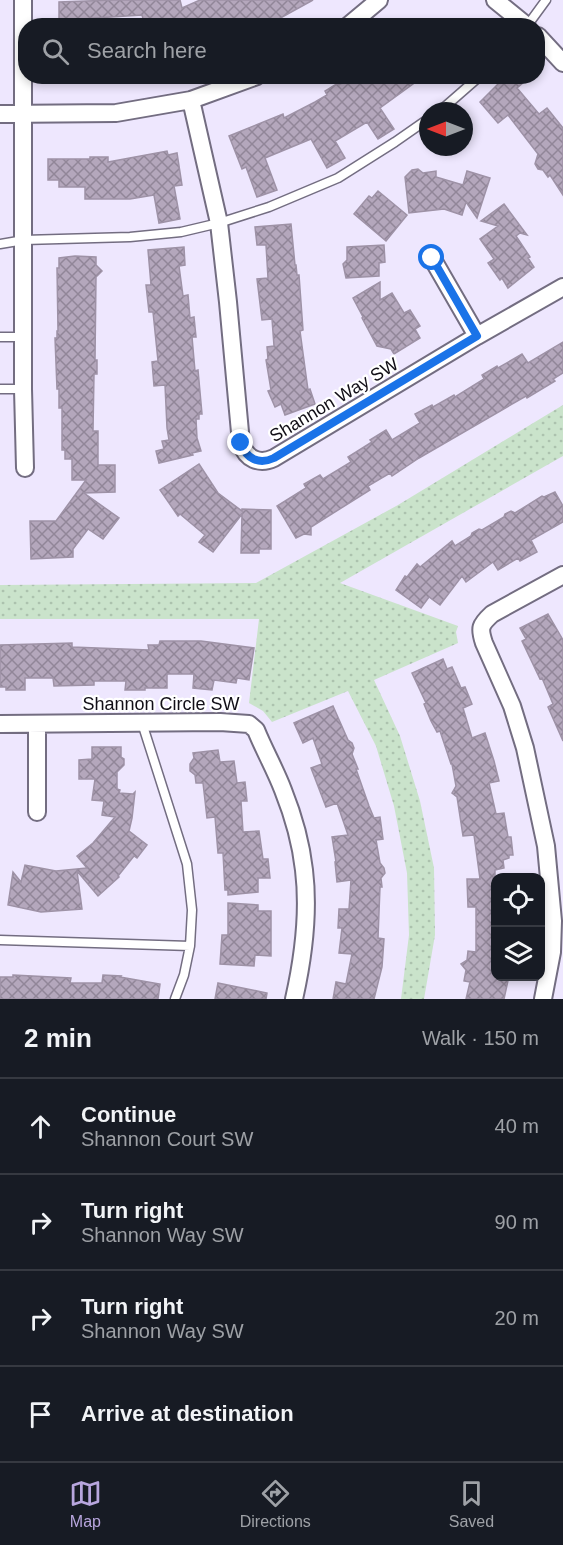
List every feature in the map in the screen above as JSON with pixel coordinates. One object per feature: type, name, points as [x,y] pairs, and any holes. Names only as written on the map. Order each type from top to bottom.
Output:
[{"type":"street","points":[[23,0],[23,18]]},
{"type":"street","points":[[358,18],[379,0]]},
{"type":"street","points":[[495,0],[518,18]]},
{"type":"street","points":[[545,44],[563,63]]},
{"type":"street","points":[[24,84],[25,468]]},
{"type":"street","points":[[0,114],[116,113],[191,100],[235,84]]},
{"type":"street","name":"Shannon Way SW","points":[[191,100],[219,223],[241,443],[246,454],[251,458],[263,461],[274,458],[563,287]]},
{"type":"street","points":[[432,258],[477,336]]},
{"type":"street","points":[[543,999],[552,952],[553,921],[546,846],[525,748],[512,706],[484,643],[481,627],[483,622],[492,615],[563,575]]},
{"type":"street","name":"Shannon Circle SW","points":[[0,724],[249,724],[256,730],[283,789],[299,840],[304,871],[305,914],[294,999]]},
{"type":"street","points":[[37,724],[37,812]]},
{"type":"lane","points":[[532,18],[546,0]]},
{"type":"lane","points":[[450,102],[471,84]]},
{"type":"lane","points":[[0,244],[24,240],[140,236],[181,232],[219,223],[269,207],[338,178],[419,125]]},
{"type":"lane","points":[[0,337],[24,336]]},
{"type":"lane","points":[[0,389],[23,389]]},
{"type":"lane","points":[[142,723],[187,864],[192,910],[190,946],[176,999]]},
{"type":"lane","points":[[0,939],[190,946]]},
{"type":"green space","points":[[563,405],[563,456],[340,583],[458,626],[456,632],[458,643],[374,680],[400,736],[420,801],[434,868],[435,935],[424,999],[401,999],[409,935],[407,873],[394,806],[376,746],[348,691],[272,722],[263,711],[249,703],[259,619],[0,619],[0,585],[256,583],[398,505]]},
{"type":"building","points":[[180,0],[182,8],[200,0],[313,0],[280,18],[143,18],[142,15],[59,18],[59,2]]},
{"type":"building","points":[[336,84],[413,84],[380,108],[394,129],[378,139],[367,122],[335,141],[345,158],[327,168],[311,139],[265,158],[277,190],[257,197],[246,167],[242,169],[229,136],[283,114],[284,118],[327,95],[325,91]]},
{"type":"building","points":[[498,84],[522,84],[517,88],[539,114],[547,108],[563,128],[563,195],[550,175],[548,177],[543,170],[538,169],[535,164],[538,154],[508,115],[498,123],[480,102]]},
{"type":"building","points":[[167,151],[168,155],[177,153],[182,185],[174,186],[180,219],[159,223],[154,195],[130,199],[85,199],[85,187],[59,187],[59,180],[48,180],[48,159],[108,157],[108,162]]},
{"type":"building","points":[[418,169],[423,173],[436,171],[436,177],[463,185],[467,171],[490,178],[477,218],[466,202],[462,215],[444,209],[409,213],[405,177],[412,170]]},
{"type":"building","points":[[378,191],[407,215],[386,241],[354,214],[369,196],[372,198]]},
{"type":"building","points":[[504,204],[527,235],[520,233],[516,236],[534,267],[508,288],[488,263],[494,259],[480,239],[498,226],[481,221]]},
{"type":"building","points":[[291,224],[295,265],[297,275],[299,275],[303,330],[300,331],[308,390],[310,389],[315,404],[285,415],[281,404],[275,407],[268,391],[271,390],[266,360],[268,359],[267,347],[274,346],[272,319],[262,320],[257,279],[268,278],[266,245],[257,245],[255,227]]},
{"type":"building","points":[[384,245],[385,262],[379,263],[379,276],[346,278],[343,264],[347,260],[347,247]]},
{"type":"building","points":[[184,247],[185,265],[179,266],[183,296],[188,295],[190,318],[194,317],[196,337],[192,337],[202,414],[199,414],[199,419],[196,419],[197,438],[201,451],[159,463],[156,451],[164,449],[162,441],[169,440],[165,385],[154,386],[152,362],[158,361],[153,312],[149,312],[146,285],[151,285],[148,250]]},
{"type":"building","points":[[96,257],[96,265],[102,271],[96,277],[95,360],[97,360],[97,374],[94,374],[93,431],[98,431],[98,465],[115,465],[115,492],[84,493],[119,518],[103,539],[88,529],[73,549],[73,557],[31,559],[30,521],[56,521],[86,480],[72,480],[72,459],[65,459],[65,450],[62,450],[62,408],[59,408],[59,389],[57,389],[55,338],[57,338],[58,331],[57,268],[59,268],[59,258]]},
{"type":"building","points":[[380,282],[380,300],[392,293],[404,313],[410,310],[420,326],[415,329],[420,338],[394,354],[391,349],[377,346],[353,298]]},
{"type":"building","points":[[563,342],[563,373],[553,379],[555,381],[419,458],[392,476],[390,473],[368,486],[370,490],[311,527],[311,535],[304,534],[296,538],[277,506],[306,488],[304,484],[320,475],[323,479],[351,462],[348,457],[386,430],[392,440],[420,423],[415,414],[454,395],[455,397],[484,379],[482,375],[497,366],[498,368],[522,354],[528,363]]},
{"type":"building","points":[[199,464],[218,493],[242,511],[242,509],[271,510],[271,549],[259,549],[259,553],[241,553],[242,514],[213,552],[199,542],[205,535],[180,514],[178,516],[160,490]]},
{"type":"building","points":[[555,492],[563,506],[563,522],[531,540],[537,552],[520,561],[518,558],[498,570],[493,562],[466,582],[462,576],[440,605],[429,597],[421,608],[396,590],[417,564],[420,567],[452,541],[455,546],[472,533],[504,517],[505,514],[511,511],[515,513],[542,496]]},
{"type":"building","points":[[548,614],[563,640],[563,741],[548,707],[553,704],[522,641],[526,639],[520,628]]},
{"type":"building","points":[[160,641],[201,641],[254,648],[249,680],[237,678],[236,683],[214,680],[212,690],[193,688],[194,674],[167,674],[167,688],[145,688],[145,690],[125,690],[126,681],[94,681],[94,685],[54,686],[53,678],[25,678],[25,690],[6,690],[6,687],[0,687],[0,645],[72,643],[72,647],[149,650],[148,645],[159,645]]},
{"type":"building","points":[[443,659],[447,669],[452,667],[461,688],[465,687],[472,704],[463,708],[472,738],[485,733],[494,761],[499,781],[489,783],[496,814],[504,813],[508,837],[511,837],[513,855],[503,860],[504,868],[491,873],[491,981],[508,981],[504,999],[466,999],[470,982],[464,981],[466,970],[461,964],[467,960],[468,951],[476,952],[476,907],[468,907],[467,879],[480,879],[474,835],[463,836],[457,797],[452,793],[456,786],[452,764],[440,731],[437,732],[431,721],[424,704],[426,703],[412,673]]},
{"type":"building","points":[[333,706],[354,748],[352,754],[358,769],[356,769],[374,818],[380,817],[383,839],[376,840],[380,863],[385,873],[381,878],[382,887],[380,887],[378,938],[384,939],[382,967],[374,999],[333,999],[336,982],[346,984],[352,954],[339,953],[342,928],[338,928],[339,909],[349,909],[351,880],[337,882],[332,837],[348,835],[337,803],[326,807],[311,768],[322,764],[313,738],[303,743],[294,723]]},
{"type":"building","points":[[92,747],[121,747],[124,765],[117,772],[117,789],[120,790],[119,793],[133,794],[135,792],[129,831],[147,845],[137,858],[134,856],[119,877],[98,896],[77,871],[82,909],[41,912],[8,905],[13,872],[21,882],[25,865],[56,871],[87,868],[77,856],[93,843],[115,817],[102,815],[104,801],[92,800],[95,779],[79,779],[79,760],[92,759]]},
{"type":"building","points":[[218,750],[220,762],[234,761],[237,783],[245,782],[247,801],[241,801],[243,832],[259,831],[263,859],[268,859],[270,878],[258,878],[258,892],[228,895],[228,890],[225,890],[223,853],[218,853],[215,817],[207,818],[203,783],[196,783],[195,775],[190,771],[190,764],[194,758],[193,753]]},
{"type":"building","points":[[228,903],[258,905],[258,911],[271,911],[271,956],[255,955],[254,966],[220,964],[222,935],[228,935]]},
{"type":"building","points":[[13,975],[71,978],[70,983],[102,983],[103,975],[121,976],[160,984],[158,999],[0,999],[0,977],[13,977]]},
{"type":"building","points":[[218,983],[267,993],[266,999],[215,999]]},
{"type":"route","points":[[241,443],[246,454],[251,458],[269,461],[477,336],[432,258]]}]
